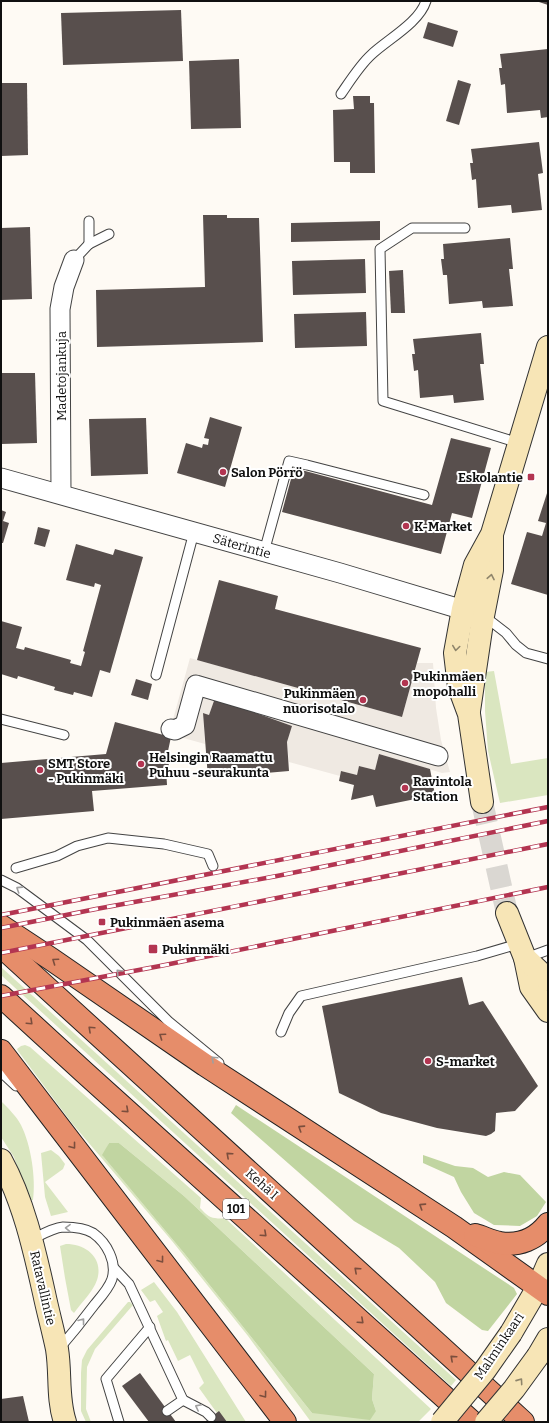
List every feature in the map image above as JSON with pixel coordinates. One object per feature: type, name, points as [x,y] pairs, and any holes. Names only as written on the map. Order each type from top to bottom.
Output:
[{"type":"highway","points":[[1,926],[205,1065],[454,1227],[543,1290]]},
{"type":"highway","name":"Kehä I","points":[[1,946],[523,1422]]},
{"type":"highway","name":"101","points":[[1,996],[472,1422]]},
{"type":"highway","points":[[1,1051],[285,1422]]},
{"type":"highway","points":[[454,1227],[500,1243],[516,1243],[532,1239],[548,1224]]},
{"type":"street","name":"Madetojankuja","points":[[61,494],[60,309],[64,287],[74,260]]},
{"type":"street","points":[[482,802],[469,714],[459,687],[455,653],[463,609],[475,565],[492,534],[548,347]]},
{"type":"street","name":"Säterintie","points":[[1,478],[340,573],[483,616]]},
{"type":"street","points":[[469,714],[483,616],[492,570],[492,534]]},
{"type":"street","points":[[170,729],[175,730],[186,725],[196,684],[438,756]]},
{"type":"street","points":[[506,913],[522,951],[531,986],[548,1011]]},
{"type":"street","points":[[522,951],[548,980]]},
{"type":"street","name":"Ratavallintie","points":[[1,1160],[7,1170],[24,1215],[31,1240],[57,1351],[59,1397],[65,1422]]},
{"type":"street","name":"Malminkaari","points":[[442,1422],[485,1370],[510,1333],[543,1290],[548,1264]]},
{"type":"street","points":[[486,1422],[514,1389],[543,1347]]},
{"type":"lane","points":[[341,94],[371,55],[418,16],[426,1]]},
{"type":"lane","points":[[89,221],[89,244]]},
{"type":"lane","points":[[465,228],[412,228],[380,249],[383,401],[519,443]]},
{"type":"lane","points":[[74,260],[89,244],[109,234]]},
{"type":"lane","points":[[264,552],[289,461],[424,495]]},
{"type":"lane","points":[[156,675],[194,532]]},
{"type":"lane","points":[[483,616],[506,633],[516,645],[526,653],[548,660]]},
{"type":"lane","points":[[1,719],[64,735]]},
{"type":"lane","points":[[16,868],[57,856],[77,846],[108,838],[164,844],[208,854],[212,863]]},
{"type":"lane","points":[[1,880],[17,888],[87,940],[168,1021],[212,1056],[253,1096]]},
{"type":"lane","points":[[281,1032],[289,1013],[301,996],[477,956],[548,950]]},
{"type":"lane","points":[[1,1072],[50,1115]]},
{"type":"lane","points":[[31,1240],[49,1231],[62,1227],[80,1228],[92,1233],[104,1245],[111,1257],[114,1268],[112,1280],[106,1291],[57,1351]]},
{"type":"lane","points":[[114,1268],[129,1284],[183,1400],[206,1412],[211,1417]]},
{"type":"lane","points":[[119,1422],[106,1379],[150,1327]]},
{"type":"lane","points":[[167,1411],[183,1400]]},
{"type":"green space","points":[[494,671],[511,764],[548,758],[548,795],[500,803],[488,751],[485,711],[485,672]]},
{"type":"green space","points":[[1,967],[456,1380],[451,1386],[1,975]]},
{"type":"green space","points":[[25,1045],[30,1047],[201,1198],[200,1208],[207,1214],[213,1218],[226,1219],[431,1409],[418,1422],[311,1422],[248,1336],[172,1241],[71,1122],[18,1051],[17,1049]],"holes":[[[109,1143],[119,1143],[184,1196],[374,1374],[372,1399],[376,1411],[312,1413],[184,1253],[103,1156]]]},
{"type":"green space","points":[[1,1101],[19,1122],[28,1142],[34,1182],[33,1200],[29,1201],[14,1157],[1,1137]]},
{"type":"green space","points":[[236,1105],[514,1288],[517,1294],[488,1331],[482,1330],[446,1303],[435,1282],[399,1248],[354,1221],[231,1113]]},
{"type":"green space","points":[[109,1143],[119,1143],[184,1196],[374,1374],[372,1399],[376,1411],[370,1420],[312,1413],[184,1253],[102,1155]]},
{"type":"green space","points":[[51,1150],[59,1156],[65,1164],[63,1169],[45,1182],[68,1212],[51,1216],[45,1197],[41,1153]]},
{"type":"green space","points":[[423,1155],[455,1166],[473,1168],[488,1177],[504,1172],[520,1175],[546,1202],[537,1216],[520,1226],[494,1225],[474,1213],[454,1177],[423,1163]]},
{"type":"green space","points":[[66,1244],[86,1250],[96,1259],[98,1265],[97,1280],[95,1284],[90,1293],[74,1313],[71,1310],[60,1246]]},
{"type":"green space","points":[[154,1282],[177,1312],[246,1422],[227,1422],[217,1413],[199,1388],[204,1383],[190,1355],[178,1361],[168,1340],[166,1341],[157,1316],[163,1312],[155,1300],[150,1302],[141,1290]]},
{"type":"green space","points":[[128,1302],[133,1305],[95,1349],[87,1367],[86,1409],[91,1422],[86,1422],[81,1411],[82,1360],[87,1350]]},
{"type":"shaded area","points":[[190,658],[402,717],[417,663],[433,663],[436,708],[441,740],[450,772],[442,773],[379,754],[375,770],[359,766],[357,775],[341,771],[340,776],[289,762],[287,742],[292,726],[215,698],[209,715],[203,713],[205,744],[169,734]]},
{"type":"building","points":[[536,1],[548,1],[548,5]]},
{"type":"building","points":[[181,10],[183,61],[63,65],[61,13]]},
{"type":"building","points":[[428,22],[458,31],[453,47],[423,38]]},
{"type":"building","points":[[548,49],[548,117],[541,118],[540,110],[507,113],[505,84],[501,85],[499,68],[502,68],[500,54]]},
{"type":"building","points":[[239,59],[241,128],[191,129],[189,61]]},
{"type":"building","points":[[458,80],[471,84],[459,125],[446,121]]},
{"type":"building","points":[[1,83],[27,83],[28,155],[1,156]]},
{"type":"building","points":[[353,96],[370,96],[370,103],[374,103],[375,173],[350,173],[350,162],[334,162],[333,110],[354,109]]},
{"type":"building","points":[[539,142],[543,173],[538,174],[542,210],[512,213],[511,205],[478,208],[476,179],[472,180],[470,163],[473,163],[471,149]]},
{"type":"building","points":[[203,215],[227,215],[227,218],[259,218],[263,342],[97,347],[96,290],[205,287]]},
{"type":"building","points":[[380,221],[380,240],[291,242],[291,223]]},
{"type":"building","points":[[30,227],[32,299],[1,300],[1,228]]},
{"type":"building","points":[[510,238],[513,269],[509,269],[513,306],[483,308],[482,301],[449,304],[447,275],[443,275],[441,259],[444,259],[443,244]]},
{"type":"building","points":[[365,259],[366,293],[293,295],[292,261]]},
{"type":"building","points":[[403,270],[405,313],[391,313],[389,271]]},
{"type":"building","points":[[366,312],[367,346],[295,348],[294,314]]},
{"type":"building","points":[[481,333],[484,364],[480,364],[484,400],[454,403],[453,395],[420,398],[418,370],[414,371],[412,354],[415,354],[413,339]]},
{"type":"building","points":[[1,373],[35,373],[37,443],[1,444]]},
{"type":"building","points":[[210,417],[242,427],[225,487],[177,473],[186,443],[202,448],[203,444],[208,445],[209,439],[204,438]]},
{"type":"building","points":[[146,418],[148,474],[91,476],[89,419]]},
{"type":"building","points":[[451,438],[491,448],[472,518],[452,513],[441,554],[282,512],[294,468],[432,505]]},
{"type":"building","points":[[548,490],[548,595],[511,584],[527,532],[542,536],[546,523],[538,521]]},
{"type":"building","points":[[1,510],[6,512],[3,521],[9,523],[3,543],[1,543]]},
{"type":"building","points":[[38,527],[50,530],[45,547],[34,544]]},
{"type":"building","points":[[76,544],[113,555],[115,549],[143,557],[110,673],[100,670],[92,697],[74,692],[73,695],[54,690],[55,687],[18,676],[17,679],[1,674],[1,621],[22,627],[16,648],[24,650],[25,647],[71,660],[70,663],[81,666],[85,652],[83,651],[101,585],[95,583],[94,587],[66,580]]},
{"type":"building","points":[[219,580],[278,596],[275,609],[421,648],[402,717],[197,660]]},
{"type":"building","points":[[136,679],[152,684],[148,700],[131,695]]},
{"type":"building","points":[[215,698],[292,726],[287,742],[289,771],[208,778],[203,713],[209,715]]},
{"type":"building","points":[[115,722],[171,737],[168,751],[169,769],[166,769],[167,785],[92,791],[94,811],[1,819],[1,763],[106,754]]},
{"type":"building","points":[[379,754],[430,769],[435,795],[376,807],[373,795],[351,800],[354,785],[339,781],[341,771],[357,775],[359,766],[375,770]]},
{"type":"building","points":[[462,977],[469,1005],[483,1001],[538,1086],[515,1111],[496,1113],[495,1131],[486,1136],[437,1128],[381,1113],[339,1093],[322,1006]]},
{"type":"building","points":[[140,1373],[176,1422],[149,1422],[122,1386]]},
{"type":"building","points":[[23,1396],[29,1422],[1,1422],[1,1399]]},
{"type":"building","points":[[219,1411],[227,1422],[204,1422],[206,1421]]},
{"type":"tunnel","points":[[482,802],[507,913]]},
{"type":"railway","points":[[1,915],[548,807]]},
{"type":"railway","points":[[1,928],[277,876],[548,821]]},
{"type":"railway","points":[[1,953],[548,844]]},
{"type":"railway","points":[[1,996],[160,966],[548,887]]},
{"type":"place","name":"Salon Pörrö","points":[[223,472]]},
{"type":"place","name":"Eskolantie","points":[[531,477]]},
{"type":"place","name":"K-Market","points":[[406,526]]},
{"type":"place","name":"Pukinmäen mopohalli","points":[[405,683]]},
{"type":"place","name":"Pukinmäen nuorisotalo","points":[[363,700]]},
{"type":"place","name":"Helsingin Raamattu Puhuu -seurakunta","points":[[141,764]]},
{"type":"place","name":"SMT Store - Pukinmäki","points":[[40,770]]},
{"type":"place","name":"Ravintola Station","points":[[405,788]]},
{"type":"place","name":"Pukinmäen asema","points":[[102,922]]},
{"type":"place","name":"Pukinmäki","points":[[153,949]]},
{"type":"place","name":"S-market","points":[[428,1061]]}]
